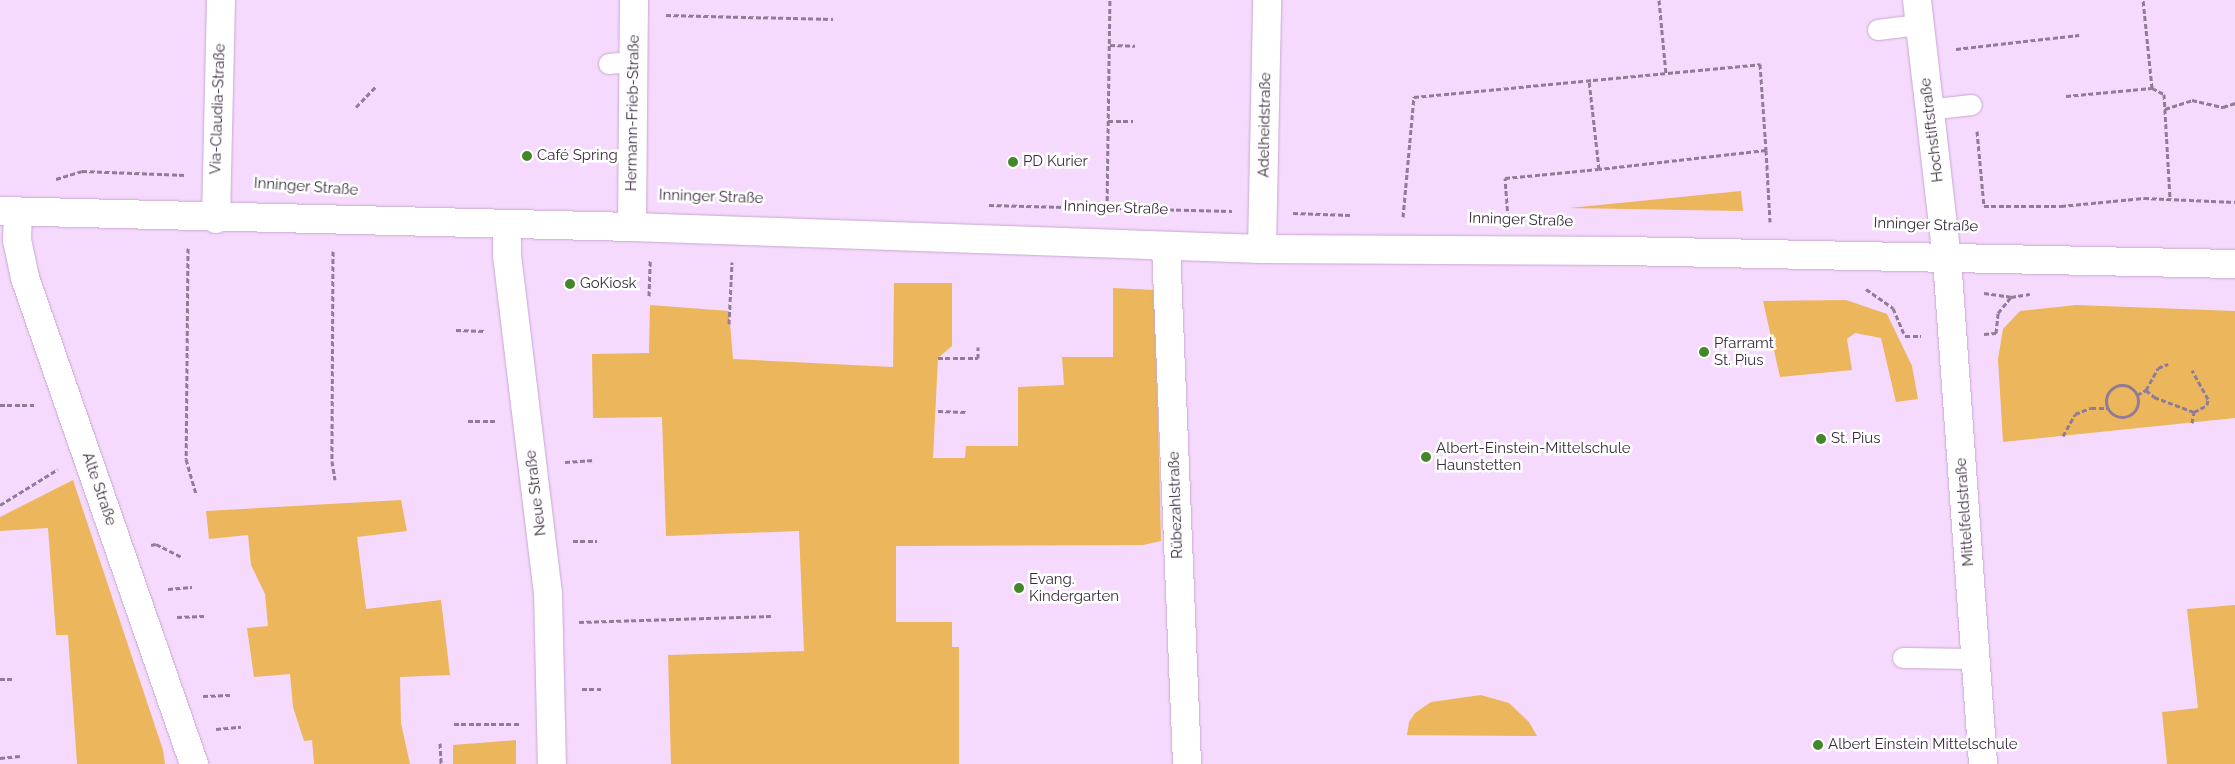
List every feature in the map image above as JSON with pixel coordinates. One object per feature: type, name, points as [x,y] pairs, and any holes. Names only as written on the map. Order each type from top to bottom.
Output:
[{"type":"street","name":"Via-Claudia-Straße","points":[[216,219],[221,0]]},
{"type":"street","name":"Adelheidstraße","points":[[1262,249],[1267,0]]},
{"type":"street","name":"Hermann-Frieb-Straße","points":[[632,227],[621,63],[634,7]]},
{"type":"street","name":"Hochstiftstraße","points":[[1918,13],[1947,259]]},
{"type":"street","name":"Inninger Straße","points":[[9,211],[216,219],[632,227],[1166,247],[1623,251],[2235,264]]},
{"type":"street","name":"Alte Straße","points":[[9,211],[25,278],[194,764]]},
{"type":"street","name":"Neue Straße","points":[[507,224],[507,255],[549,623],[552,764]]},
{"type":"street","name":"Rübezahlstraße","points":[[1166,247],[1186,764]]},
{"type":"street","name":"Mittelfeldstraße","points":[[1947,259],[1983,764]]},
{"type":"lane","points":[[1878,30],[1918,13]]},
{"type":"lane","points":[[1928,110],[1972,105]]},
{"type":"lane","points":[[1903,658],[1975,659]]},
{"type":"path","points":[[1107,208],[1110,0]]},
{"type":"path","points":[[1659,0],[1666,74]]},
{"type":"path","points":[[2144,0],[2152,88]]},
{"type":"path","points":[[634,7],[832,19]]},
{"type":"path","points":[[1923,52],[2079,35]]},
{"type":"path","points":[[1110,45],[1135,46]]},
{"type":"path","points":[[1403,216],[1414,97],[1760,64],[1770,223]]},
{"type":"path","points":[[1589,80],[1599,169]]},
{"type":"path","points":[[356,107],[376,86]]},
{"type":"path","points":[[2066,96],[2152,88],[2164,94],[2170,200]]},
{"type":"path","points":[[2165,109],[2192,100],[2223,107],[2235,103]]},
{"type":"path","points":[[1108,121],[1133,121]]},
{"type":"path","points":[[1976,127],[1984,206],[2061,206],[2135,199],[2235,202]]},
{"type":"path","points":[[1508,220],[1505,178],[1766,150]]},
{"type":"path","points":[[49,181],[82,171],[162,173],[216,178]]},
{"type":"path","name":"Inninger Straße","points":[[980,204],[1356,215]]},
{"type":"path","points":[[1394,216],[1413,217]]},
{"type":"path","name":"Inninger Straße","points":[[1499,220],[1517,220]]},
{"type":"path","points":[[1760,223],[1779,223]]},
{"type":"path","points":[[188,245],[186,459],[196,494]]},
{"type":"path","points":[[333,247],[332,461],[336,480]]},
{"type":"path","points":[[649,296],[650,256]]},
{"type":"path","points":[[728,324],[732,257]]},
{"type":"path","points":[[1862,287],[1893,308],[1905,336],[1951,335]]},
{"type":"path","points":[[938,358],[978,358],[978,347]]},
{"type":"path","points":[[2137,396],[2146,390],[2158,368],[2168,364]]},
{"type":"path","points":[[2146,390],[2154,397],[2194,412],[2207,405],[2208,399],[2192,370]]},
{"type":"path","points":[[2063,436],[2075,414],[2091,408],[2108,408],[2121,417],[2131,414],[2137,406],[2137,396],[2126,385],[2116,386],[2106,398],[2108,408]]},
{"type":"path","points":[[938,412],[966,412]]},
{"type":"path","points":[[2192,423],[2194,412]]},
{"type":"path","points":[[0,505],[86,452]]},
{"type":"path","points":[[549,623],[771,616]]},
{"type":"path","points":[[0,680],[14,679]]},
{"type":"path","points":[[454,724],[552,724]]},
{"type":"path","points":[[440,744],[441,764]]},
{"type":"path","points":[[0,758],[20,756]]},
{"type":"shaded area","points":[[1741,191],[1743,211],[1569,208]]},
{"type":"shaded area","points":[[894,283],[952,283],[952,346],[938,358],[933,458],[965,458],[966,446],[1018,446],[1018,387],[1064,385],[1062,357],[1113,357],[1113,288],[1155,290],[1161,541],[1143,545],[896,546],[896,622],[952,622],[952,647],[959,647],[959,764],[671,764],[668,655],[804,651],[799,531],[666,536],[662,417],[593,418],[592,354],[649,353],[650,305],[729,311],[733,359],[893,367]]},
{"type":"shaded area","points":[[1846,300],[1887,314],[1912,366],[1918,399],[1896,402],[1881,338],[1855,333],[1847,339],[1852,370],[1780,377],[1763,301]]},
{"type":"shaded area","points":[[2076,305],[2235,311],[2235,418],[2003,442],[1998,359],[2003,329],[2020,311]]},
{"type":"shaded area","points":[[73,480],[163,750],[165,764],[77,764],[68,635],[56,635],[48,528],[0,531],[0,517]]},
{"type":"shaded area","points":[[401,500],[407,531],[357,537],[366,609],[441,600],[450,675],[400,677],[401,723],[410,764],[314,764],[312,740],[304,741],[293,707],[290,674],[254,677],[247,628],[268,626],[265,594],[251,565],[248,535],[209,539],[206,511]]},
{"type":"shaded area","points":[[2235,605],[2235,764],[2167,764],[2162,712],[2198,708],[2187,609]]},
{"type":"shaded area","points":[[1481,695],[1509,703],[1529,722],[1537,736],[1407,735],[1409,722],[1415,713],[1431,702]]},
{"type":"shaded area","points":[[516,740],[516,764],[453,764],[453,745]]},
{"type":"place","name":"Café Spring","points":[[527,156]]},
{"type":"place","name":"PD Kurier","points":[[1013,162]]},
{"type":"place","name":"GoKiosk","points":[[570,284]]},
{"type":"place","name":"Pfarramt St. Pius","points":[[1704,352]]},
{"type":"place","name":"St. Pius","points":[[1821,439]]},
{"type":"place","name":"Albert-Einstein-Mittelschule Haunstetten","points":[[1426,457]]},
{"type":"place","name":"Evang. Kindergarten","points":[[1019,588]]},
{"type":"place","name":"Albert Einstein Mittelschule","points":[[1818,745]]}]
